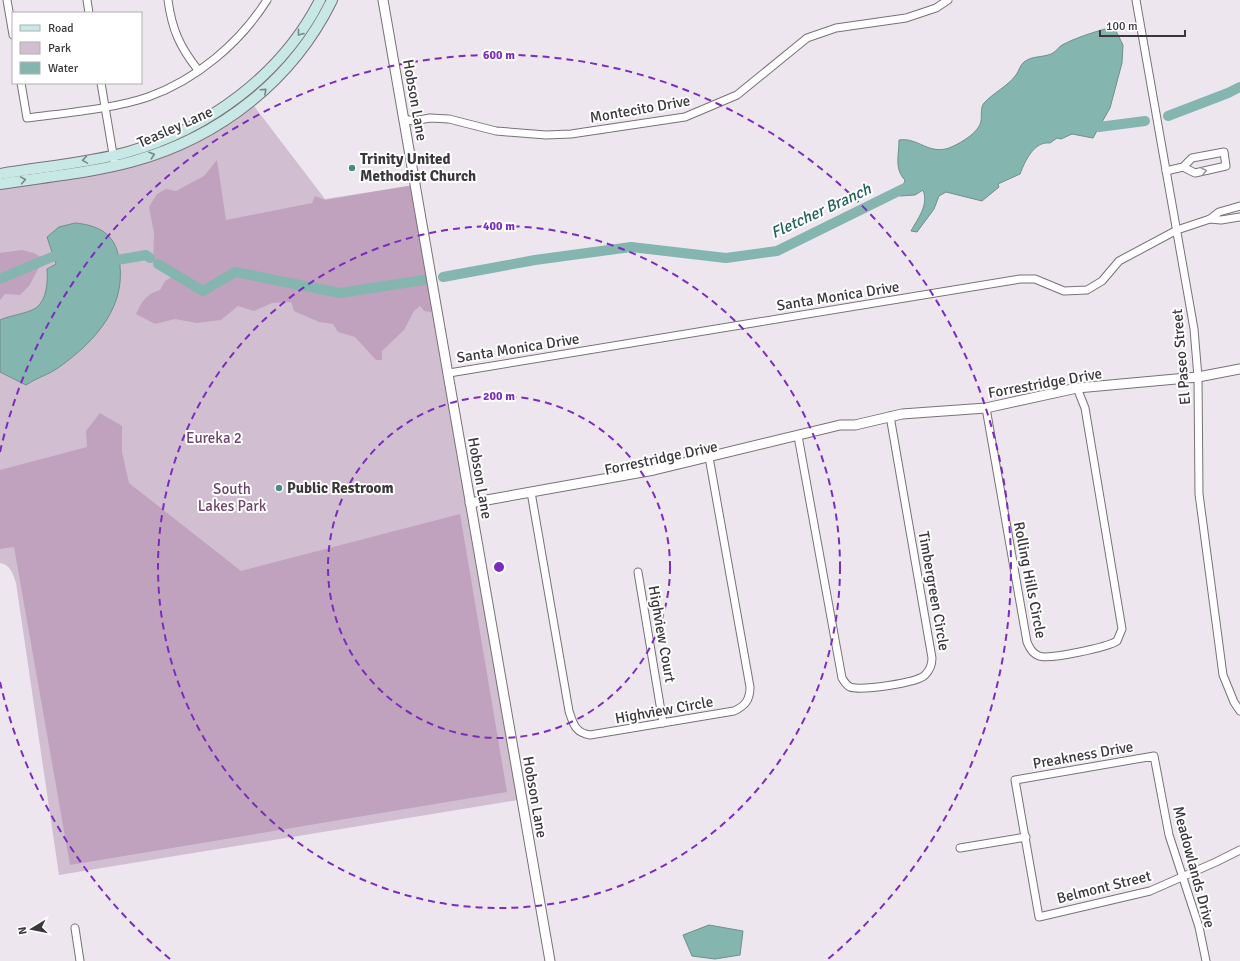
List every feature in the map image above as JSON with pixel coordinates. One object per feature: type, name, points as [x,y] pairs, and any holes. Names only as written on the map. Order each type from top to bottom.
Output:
[{"type":"main road","name":"Teasley Lane","points":[[0,184],[114,160],[175,135],[206,119],[240,96],[285,52],[304,28],[320,0]]},
{"type":"main road","name":"Teasley Lane","points":[[0,174],[156,154],[213,128],[246,106],[279,77],[316,28],[332,0]]},
{"type":"street","points":[[7,0],[12,29]]},
{"type":"street","points":[[87,0],[89,12]]},
{"type":"street","points":[[168,0],[174,32],[184,51],[198,70]]},
{"type":"street","points":[[21,84],[27,118],[105,106],[147,97],[176,84],[198,70],[227,48],[247,28],[267,0]]},
{"type":"street","name":"Hobson Lane","points":[[384,0],[550,961]]},
{"type":"street","name":"Montecito Drive","points":[[404,119],[413,121],[430,118],[449,119],[498,131],[546,135],[571,134],[685,117],[737,95],[755,82],[796,45],[807,38],[836,28],[906,18],[936,8],[948,0]]},
{"type":"street","name":"El Paseo Street","points":[[1136,0],[1194,329],[1198,377],[1199,494],[1223,675],[1234,702],[1240,711]]},
{"type":"street","points":[[101,84],[114,160]]},
{"type":"street","points":[[1166,171],[1183,167],[1192,158],[1224,152],[1226,166],[1195,173],[1183,167]]},
{"type":"street","name":"Santa Monica Drive","points":[[449,373],[1020,279],[1035,279],[1064,291],[1087,290],[1102,281],[1119,261],[1177,230],[1210,219],[1219,212],[1240,206]]},
{"type":"street","name":"Santa Monica Drive","points":[[1210,219],[1221,220],[1240,216]]},
{"type":"street","name":"Forrestridge Drive","points":[[471,505],[633,479],[798,438],[842,431],[855,425],[890,416],[986,408],[1077,388],[1198,377],[1240,368]]},
{"type":"street","name":"Rolling Hills Circle","points":[[986,408],[1027,642],[1033,652],[1039,656],[1050,657],[1106,646],[1117,641],[1122,629],[1085,408],[1077,388]]},
{"type":"street","name":"Timbergreen Circle","points":[[798,438],[842,678],[849,686],[861,689],[916,679],[926,674],[930,669],[932,658],[890,416]]},
{"type":"street","name":"Highview Circle","points":[[532,494],[569,711],[575,728],[585,734],[590,735],[734,710],[745,705],[750,693],[710,460]]},
{"type":"street","name":"Highview Court","points":[[638,572],[663,723]]},
{"type":"street","name":"Preakness Drive","points":[[1026,837],[1015,780],[1154,756]]},
{"type":"street","name":"Meadowlands Drive","points":[[1154,756],[1169,835],[1199,927],[1206,961]]},
{"type":"street","points":[[960,848],[1026,837]]},
{"type":"street","name":"Belmont Street","points":[[1026,837],[1039,917],[1150,891],[1240,850]]},
{"type":"street","points":[[75,928],[80,961]]},
{"type":"green space","name":"South Lakes Park","points":[[251,102],[325,199],[414,185],[518,800],[59,875],[16,583],[13,573],[9,568],[0,563],[0,185],[114,165],[168,149]]},
{"type":"shaded area","points":[[217,160],[226,220],[312,203],[315,196],[325,200],[414,185],[433,305],[431,312],[424,311],[420,306],[414,311],[404,330],[382,351],[382,360],[376,360],[355,337],[338,332],[333,324],[319,322],[294,311],[291,302],[272,303],[254,311],[238,306],[221,320],[197,323],[175,319],[155,324],[136,314],[140,305],[145,299],[151,294],[160,290],[165,281],[173,276],[162,265],[153,265],[154,233],[149,207],[157,194],[166,189],[176,191],[204,176]]},
{"type":"shaded area","points":[[22,250],[34,253],[42,258],[42,262],[29,286],[20,295],[5,294],[0,300],[0,253]]},
{"type":"shaded area","points":[[100,413],[122,426],[122,452],[129,483],[241,571],[460,514],[507,792],[70,865],[14,547],[0,549],[0,470],[87,447],[86,431]]},
{"type":"water","points":[[1105,29],[1116,31],[1123,45],[1122,63],[1110,108],[1093,138],[1072,134],[1061,139],[1057,138],[1050,143],[1039,145],[1027,158],[1020,174],[998,184],[999,187],[982,201],[946,192],[939,196],[934,209],[917,232],[911,231],[922,211],[925,201],[923,190],[915,195],[900,196],[905,180],[899,171],[898,166],[899,140],[912,141],[929,148],[942,150],[958,144],[977,130],[981,121],[984,103],[1013,79],[1024,62],[1031,58],[1050,55],[1067,42]]},
{"type":"water","points":[[75,223],[97,228],[108,235],[116,246],[120,272],[119,289],[107,320],[85,346],[58,368],[26,385],[0,372],[0,320],[32,310],[40,305],[46,290],[47,269],[56,264],[47,237],[59,227]]},
{"type":"water","points":[[709,925],[743,931],[740,955],[715,959],[692,956],[683,935]]},
{"type":"waterway","name":"Fletcher Branch","points":[[1168,116],[1240,87]]},
{"type":"waterway","name":"Fletcher Branch","points":[[1086,122],[1099,127],[1145,121]]},
{"type":"waterway","name":"Fletcher Branch","points":[[443,277],[535,260],[631,247],[726,258],[777,251],[915,183]]},
{"type":"waterway","name":"Fletcher Branch","points":[[0,279],[59,254],[65,254]]},
{"type":"waterway","name":"Fletcher Branch","points":[[107,259],[117,260],[146,255],[150,258]]},
{"type":"waterway","name":"Fletcher Branch","points":[[158,264],[203,291],[235,272],[340,293],[424,280]]},
{"type":"place","name":"Trinity United Methodist Church","points":[[352,168]]},
{"type":"place","name":"Public Restroom","points":[[279,488]]},
{"type":"park label","name":"Eureka 2","points":[[214,438]]}]
